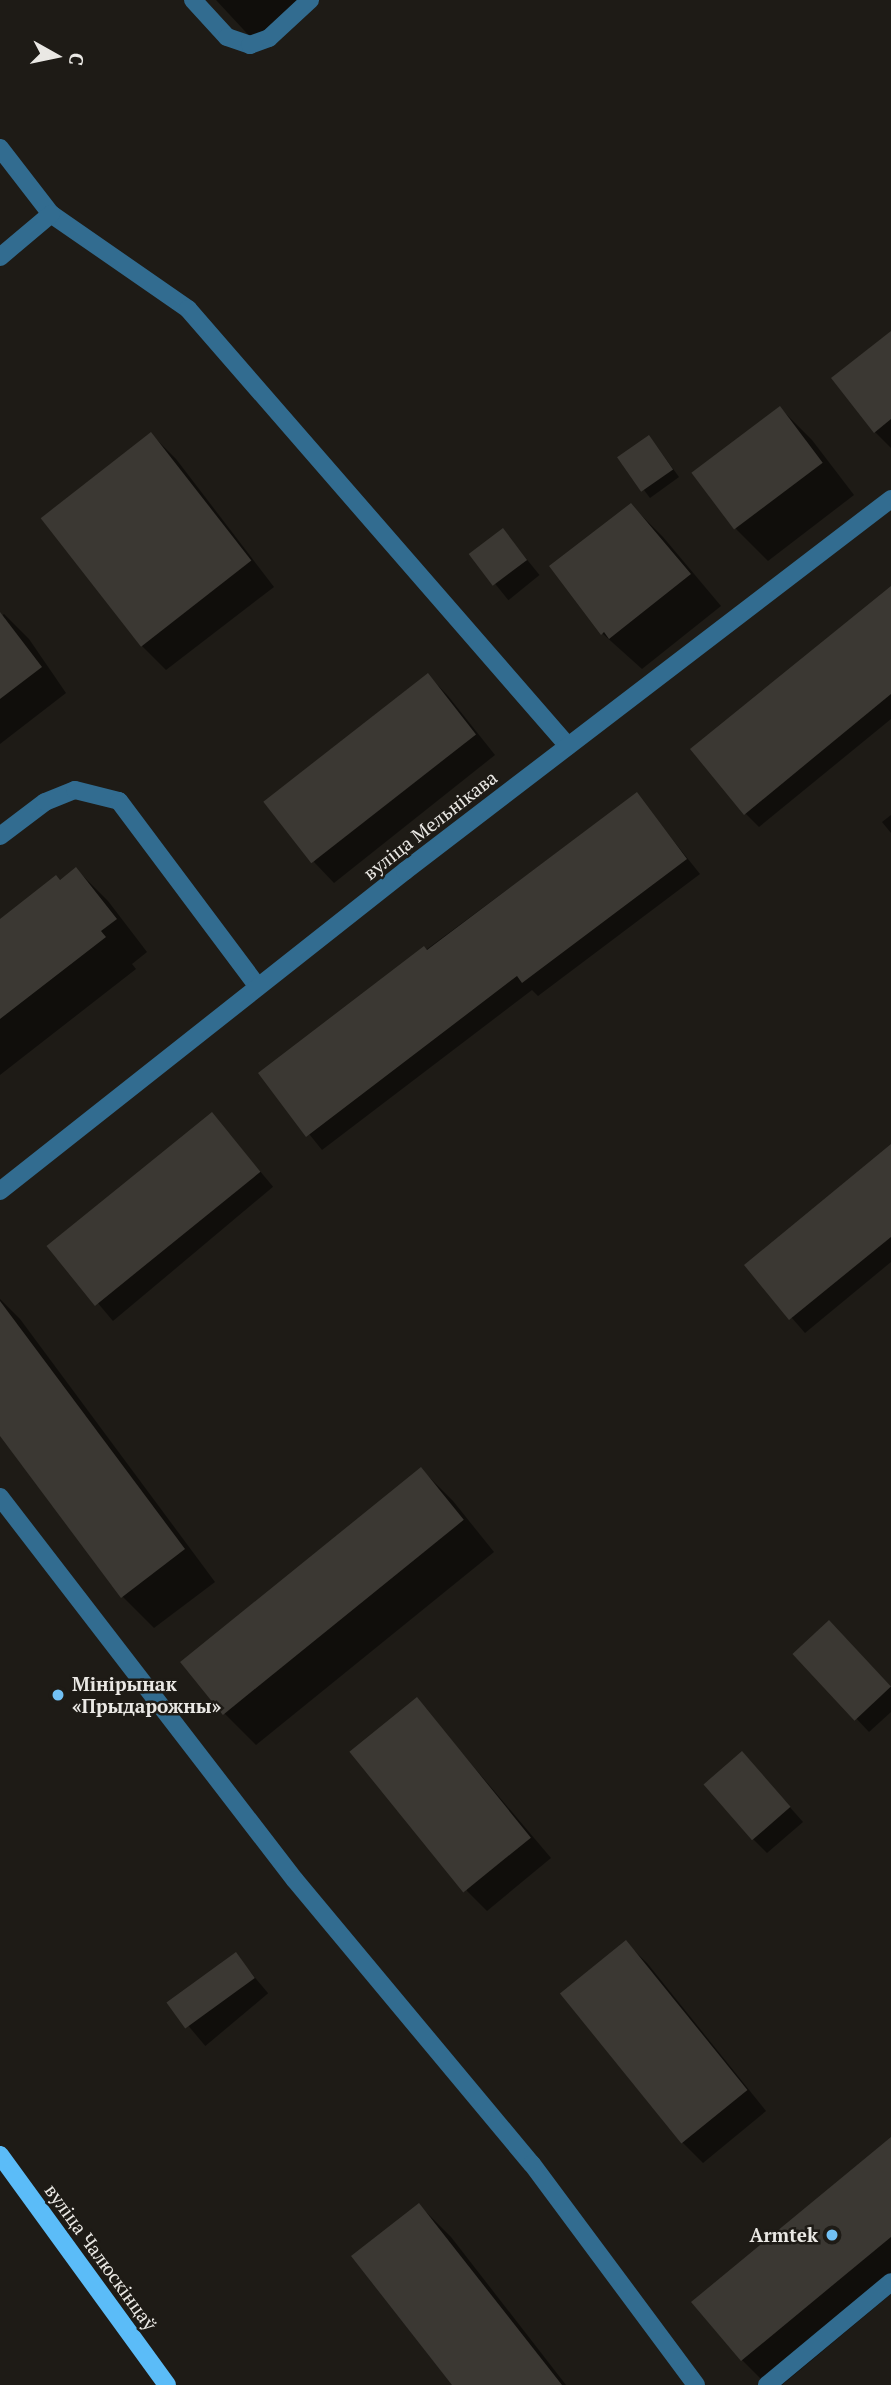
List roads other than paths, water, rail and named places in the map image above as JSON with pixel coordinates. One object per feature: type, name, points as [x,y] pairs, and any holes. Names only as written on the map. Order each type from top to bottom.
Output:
[{"type":"main road","name":"вуліца Чалюскінцаў","points":[[0,2155],[167,2385]]},
{"type":"street","points":[[193,0],[227,37],[250,46],[269,38],[310,0]]},
{"type":"street","points":[[0,148],[51,214],[188,309],[568,746]]},
{"type":"street","points":[[0,257],[51,214]]},
{"type":"street","name":"вуліца Мельнікава","points":[[0,1191],[568,746],[891,499]]},
{"type":"street","points":[[0,836],[45,802],[75,790],[119,801],[258,988]]},
{"type":"street","points":[[0,1497],[295,1880],[532,2164],[696,2385]]},
{"type":"street","points":[[767,2385],[891,2282]]},
{"type":"place","name":"Мінірынак «Прыдарожны»","points":[[58,1695]]},
{"type":"place","name":"Armtek","points":[[832,2235]]}]
